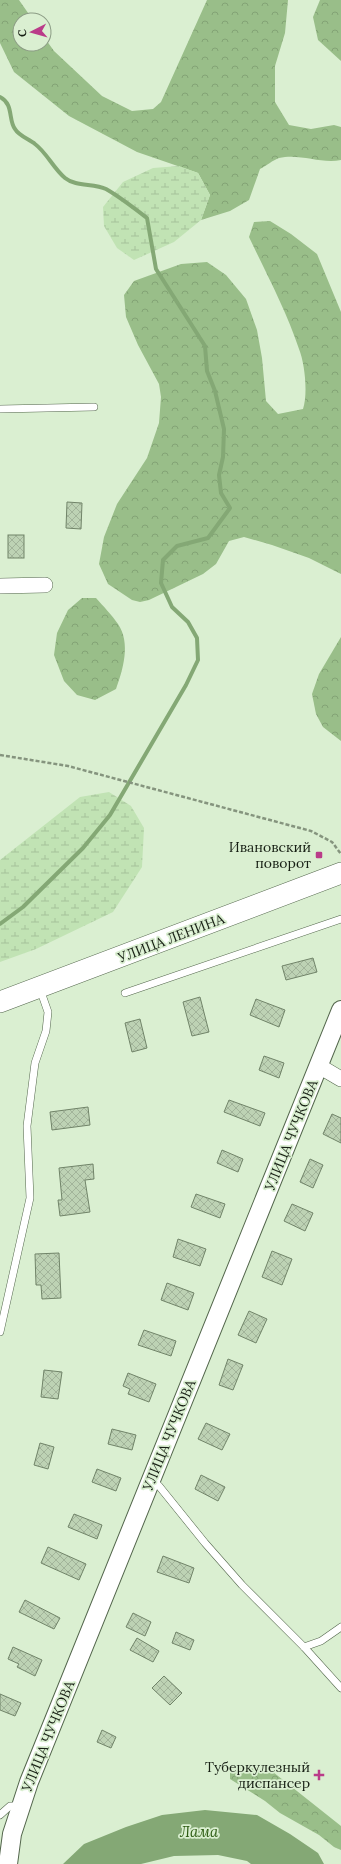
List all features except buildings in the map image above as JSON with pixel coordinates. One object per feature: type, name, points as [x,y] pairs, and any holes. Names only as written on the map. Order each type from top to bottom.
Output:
[{"type":"main road","name":"УЛИЦА ЛЕНИНА","points":[[0,1002],[341,873]]},
{"type":"street","points":[[0,586],[45,585]]},
{"type":"street","name":"УЛИЦА ЧУЧКОВА","points":[[8,1864],[12,1834],[20,1806],[341,1010]]},
{"type":"street","points":[[319,1066],[341,1079]]},
{"type":"lane","points":[[0,409],[94,407]]},
{"type":"lane","points":[[124,993],[341,919]]},
{"type":"lane","points":[[0,1332],[30,1198],[27,1126],[35,1063],[46,1031],[48,1012],[40,987]]},
{"type":"lane","points":[[152,1480],[242,1586],[304,1647],[341,1688]]},
{"type":"lane","points":[[304,1647],[321,1641],[341,1627]]},
{"type":"lane","points":[[0,1815],[10,1806],[20,1806]]},
{"type":"path","points":[[0,755],[68,766],[311,831],[332,842],[341,854]]},
{"type":"green space","points":[[0,0],[19,0],[27,12],[12,12],[12,52],[52,52],[52,48],[102,96],[132,111],[153,109],[161,102],[207,0],[288,0],[285,33],[275,66],[275,102],[289,125],[311,129],[334,125],[341,127],[341,160],[325,161],[295,157],[279,158],[260,169],[249,200],[230,211],[201,220],[210,195],[198,173],[137,152],[69,116],[14,72],[0,43]]},
{"type":"green space","points":[[320,0],[341,0],[341,61],[318,40],[313,17]]},
{"type":"green space","points":[[179,166],[198,173],[210,195],[201,220],[174,242],[134,260],[117,248],[104,226],[103,207],[123,182],[153,168]]},
{"type":"green space","points":[[270,221],[291,234],[317,254],[341,312],[341,574],[309,558],[244,537],[229,541],[216,564],[203,574],[149,600],[140,602],[132,600],[108,584],[99,564],[104,537],[117,504],[147,458],[159,423],[161,397],[159,384],[138,345],[126,317],[124,295],[134,281],[181,264],[207,262],[226,275],[246,299],[257,330],[262,358],[266,401],[278,414],[303,409],[306,387],[301,355],[282,306],[249,237],[254,222]]},
{"type":"green space","points":[[82,598],[96,598],[118,624],[122,631],[124,640],[125,648],[123,665],[116,689],[95,700],[77,695],[64,681],[54,655],[57,633],[68,610]]},
{"type":"green space","points":[[341,637],[341,741],[323,727],[316,714],[312,694],[319,674]]},
{"type":"green space","points":[[109,792],[131,806],[144,828],[142,867],[113,912],[36,949],[0,962],[0,860],[80,797]]},
{"type":"green space","points":[[240,1766],[273,1772],[341,1826],[341,1850],[334,1847],[319,1835],[280,1813],[265,1801],[230,1779],[230,1773]]},
{"type":"water","name":"Лама","points":[[205,1810],[257,1815],[290,1834],[318,1853],[324,1864],[251,1864],[247,1861],[218,1855],[174,1856],[141,1864],[63,1864],[84,1844],[126,1827],[162,1815]]},
{"type":"waterway","points":[[0,97],[7,104],[13,125],[17,131],[22,136],[33,142],[65,178],[74,183],[106,189],[147,218],[156,269],[205,346],[207,371],[215,391],[224,429],[223,457],[219,475],[221,493],[230,508],[208,538],[177,546],[163,560],[161,583],[172,607],[188,622],[197,638],[198,660],[186,685],[110,815],[83,848],[23,907],[0,924]]},
{"type":"place","name":"Ивановский поворот","points":[[319,855]]},
{"type":"place","name":"Туберкулезный диспансер","points":[[319,1775]]}]
